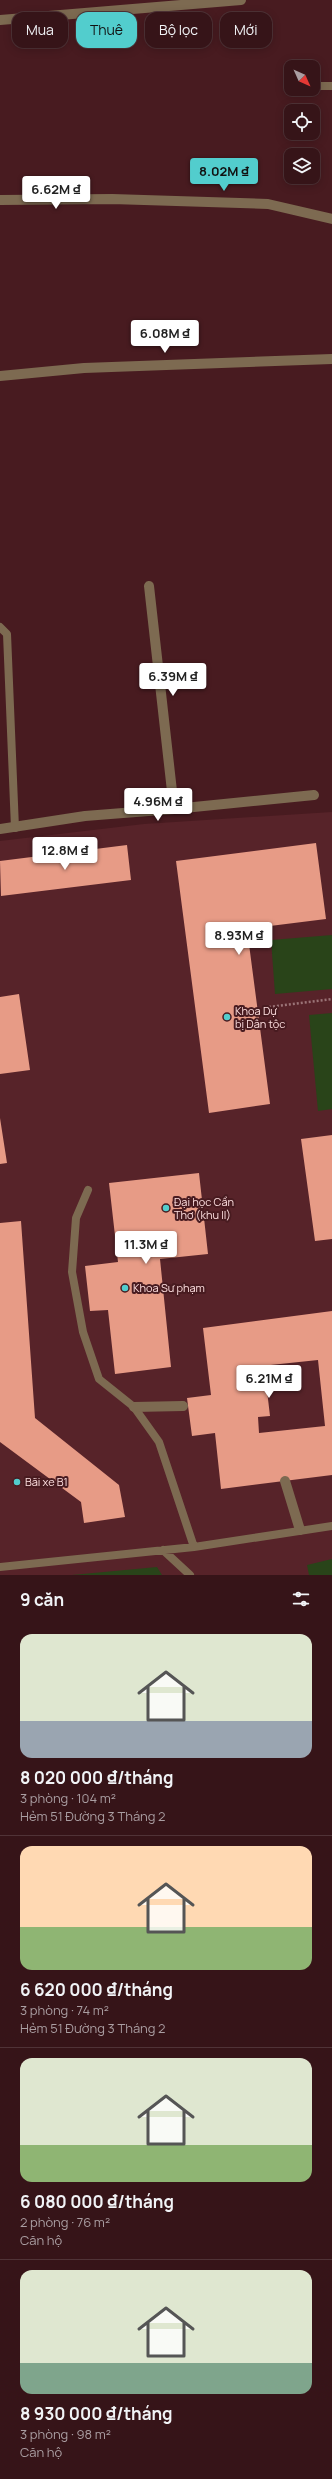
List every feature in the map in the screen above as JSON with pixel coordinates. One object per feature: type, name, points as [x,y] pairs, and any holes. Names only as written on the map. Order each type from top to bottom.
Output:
[{"type":"street","points":[[0,20],[241,0]]},
{"type":"street","points":[[0,200],[112,199],[268,204],[332,219]]},
{"type":"street","points":[[0,376],[84,368],[332,359]]},
{"type":"street","points":[[149,586],[174,809]]},
{"type":"street","points":[[0,829],[15,828],[85,816],[314,795]]},
{"type":"street","points":[[134,1408],[184,1406]]},
{"type":"street","points":[[285,1481],[300,1530]]},
{"type":"lane","points":[[321,86],[332,86]]},
{"type":"lane","points":[[0,627],[7,634],[15,828]]},
{"type":"lane","points":[[88,1190],[76,1218],[72,1272],[83,1332],[99,1379],[134,1408],[159,1442],[194,1547]]},
{"type":"lane","points":[[0,1567],[194,1547],[332,1526]]},
{"type":"lane","points":[[163,1550],[190,1575]]},
{"type":"path","points":[[269,1007],[332,999]]},
{"type":"shaded area","name":"Đại học Cần Thơ (khu II)","points":[[332,812],[332,1575],[0,1575],[0,841],[144,824]]},
{"type":"green space","points":[[332,935],[332,989],[275,994],[271,940]]},
{"type":"green space","points":[[332,1013],[332,1109],[318,1111],[309,1015]]},
{"type":"green space","points":[[332,1559],[332,1575],[309,1575],[307,1565]]},
{"type":"green space","points":[[157,1567],[162,1575],[72,1575]]},
{"type":"building","name":"Khoa Dự bị Dân tộc","points":[[316,843],[326,919],[247,929],[270,1104],[209,1113],[176,861]]},
{"type":"building","points":[[127,845],[131,880],[1,896],[0,861]]},
{"type":"building","points":[[19,994],[30,1070],[0,1074],[0,997]]},
{"type":"building","points":[[0,1118],[7,1163],[0,1164]]},
{"type":"building","points":[[332,1135],[332,1239],[315,1241],[301,1139]]},
{"type":"building","name":"Khoa Sư phạm","points":[[199,1173],[208,1254],[160,1259],[171,1367],[115,1374],[108,1310],[90,1311],[85,1266],[118,1262],[109,1183]]},
{"type":"building","points":[[21,1221],[35,1418],[119,1485],[125,1517],[84,1523],[81,1502],[0,1442],[0,1223]]},
{"type":"building","points":[[332,1311],[332,1475],[221,1489],[215,1433],[192,1436],[187,1398],[211,1395],[203,1328]],"holes":[[[318,1360],[325,1426],[259,1433],[258,1417],[270,1416],[266,1382],[254,1383],[252,1367]]]},
{"type":"place","name":"Khoa Dự bị Dân tộc","points":[[227,1017]]},
{"type":"place","name":"Đại học Cần Thơ (khu II)","points":[[166,1208]]},
{"type":"place","name":"Khoa Sư phạm","points":[[125,1288]]},
{"type":"place","name":"Bãi xe B1","points":[[17,1482]]}]
